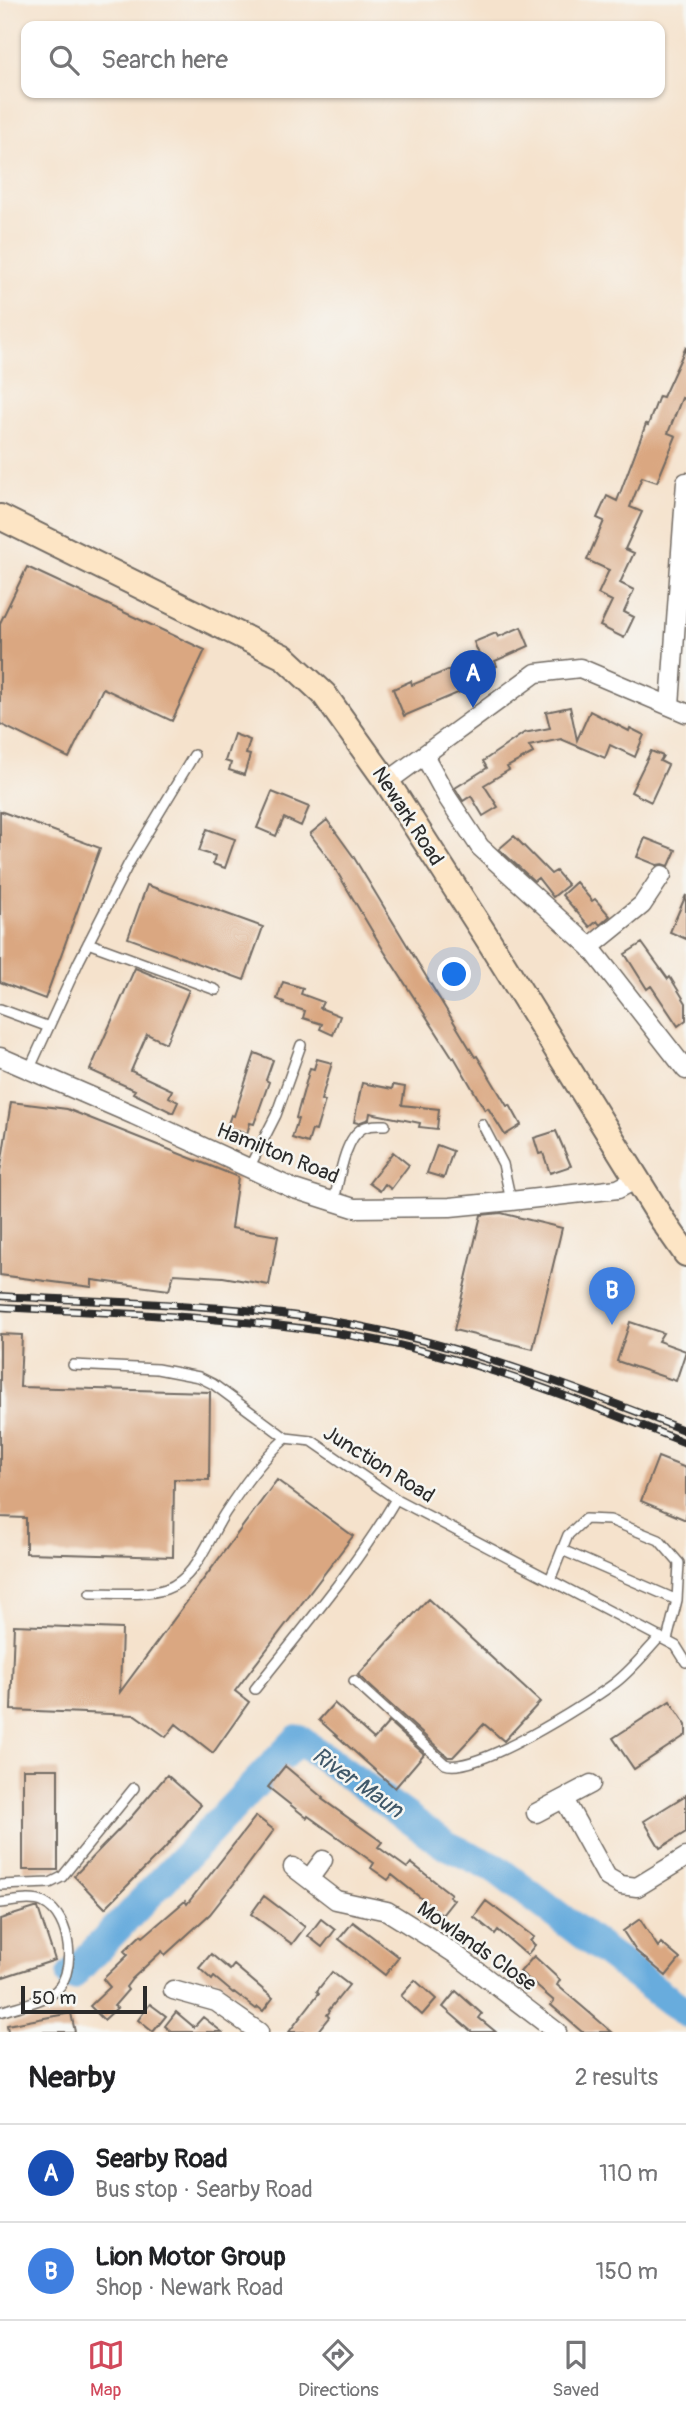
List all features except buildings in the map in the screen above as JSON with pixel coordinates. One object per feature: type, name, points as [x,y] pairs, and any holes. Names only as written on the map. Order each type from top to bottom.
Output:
[{"type":"main road","name":"Newark Road","points":[[0,517],[284,657],[324,694],[387,782],[686,1254]]},
{"type":"street","points":[[387,782],[536,673],[580,668],[678,709],[686,482]]},
{"type":"street","name":"Newark Road","points":[[424,755],[447,797],[480,847],[590,947],[686,1070]]},
{"type":"street","points":[[590,947],[642,905],[662,875]]},
{"type":"street","name":"Hamilton Road","points":[[0,1057],[294,1189],[354,1208],[450,1207],[511,1201],[618,1189],[637,1179]]},
{"type":"street","points":[[536,1813],[591,1784]]},
{"type":"street","points":[[564,1799],[607,1877],[621,1885],[637,1886],[681,1860],[686,1879]]},
{"type":"street","points":[[309,1879],[323,1860]]},
{"type":"street","name":"Mowlands Close","points":[[293,1867],[336,1900],[387,1911],[455,1954],[557,2032]]},
{"type":"street","points":[[173,1990],[216,2002],[251,2030]]},
{"type":"lane","points":[[29,1070],[88,943],[129,863],[194,755]]},
{"type":"lane","points":[[88,943],[216,990]]},
{"type":"lane","points":[[0,1009],[49,1027]]},
{"type":"lane","points":[[249,1168],[276,1115],[301,1045]]},
{"type":"lane","points":[[482,1124],[503,1164],[511,1201]]},
{"type":"lane","points":[[334,1201],[352,1137],[361,1128],[385,1125]]},
{"type":"lane","points":[[73,1365],[157,1369],[199,1377],[213,1384],[286,1437],[264,1457],[224,1515],[190,1573],[167,1589],[154,1592],[90,1593]]},
{"type":"lane","name":"Junction Road","points":[[286,1437],[312,1441],[396,1499],[663,1638],[676,1646],[686,1662]]},
{"type":"lane","points":[[255,1689],[354,1563],[396,1499]]},
{"type":"lane","points":[[354,1681],[444,1764],[459,1766],[498,1753],[588,1701],[626,1673],[663,1638],[677,1600],[679,1563],[659,1540],[611,1520],[585,1520],[569,1535],[550,1580]]},
{"type":"lane","points":[[562,1550],[677,1600]]},
{"type":"lane","points":[[0,1885],[50,1883],[62,1877],[134,1788]]},
{"type":"lane","points":[[0,1903],[36,1900],[46,1903],[60,1922],[70,1954],[68,1970],[52,1994],[0,2012]]},
{"type":"waterway","name":"River Maun","points":[[71,1976],[298,1739],[446,1845],[495,1868],[686,2013]]},
{"type":"railway","points":[[0,1296],[225,1308],[359,1326],[483,1358],[565,1385],[686,1431]]},
{"type":"railway","points":[[0,1307],[222,1320],[354,1336],[481,1367],[686,1443]]},
{"type":"place","name":"Searby Road","points":[[473,708]]},
{"type":"place","name":"Lion Motor Group","points":[[612,1325]]}]
